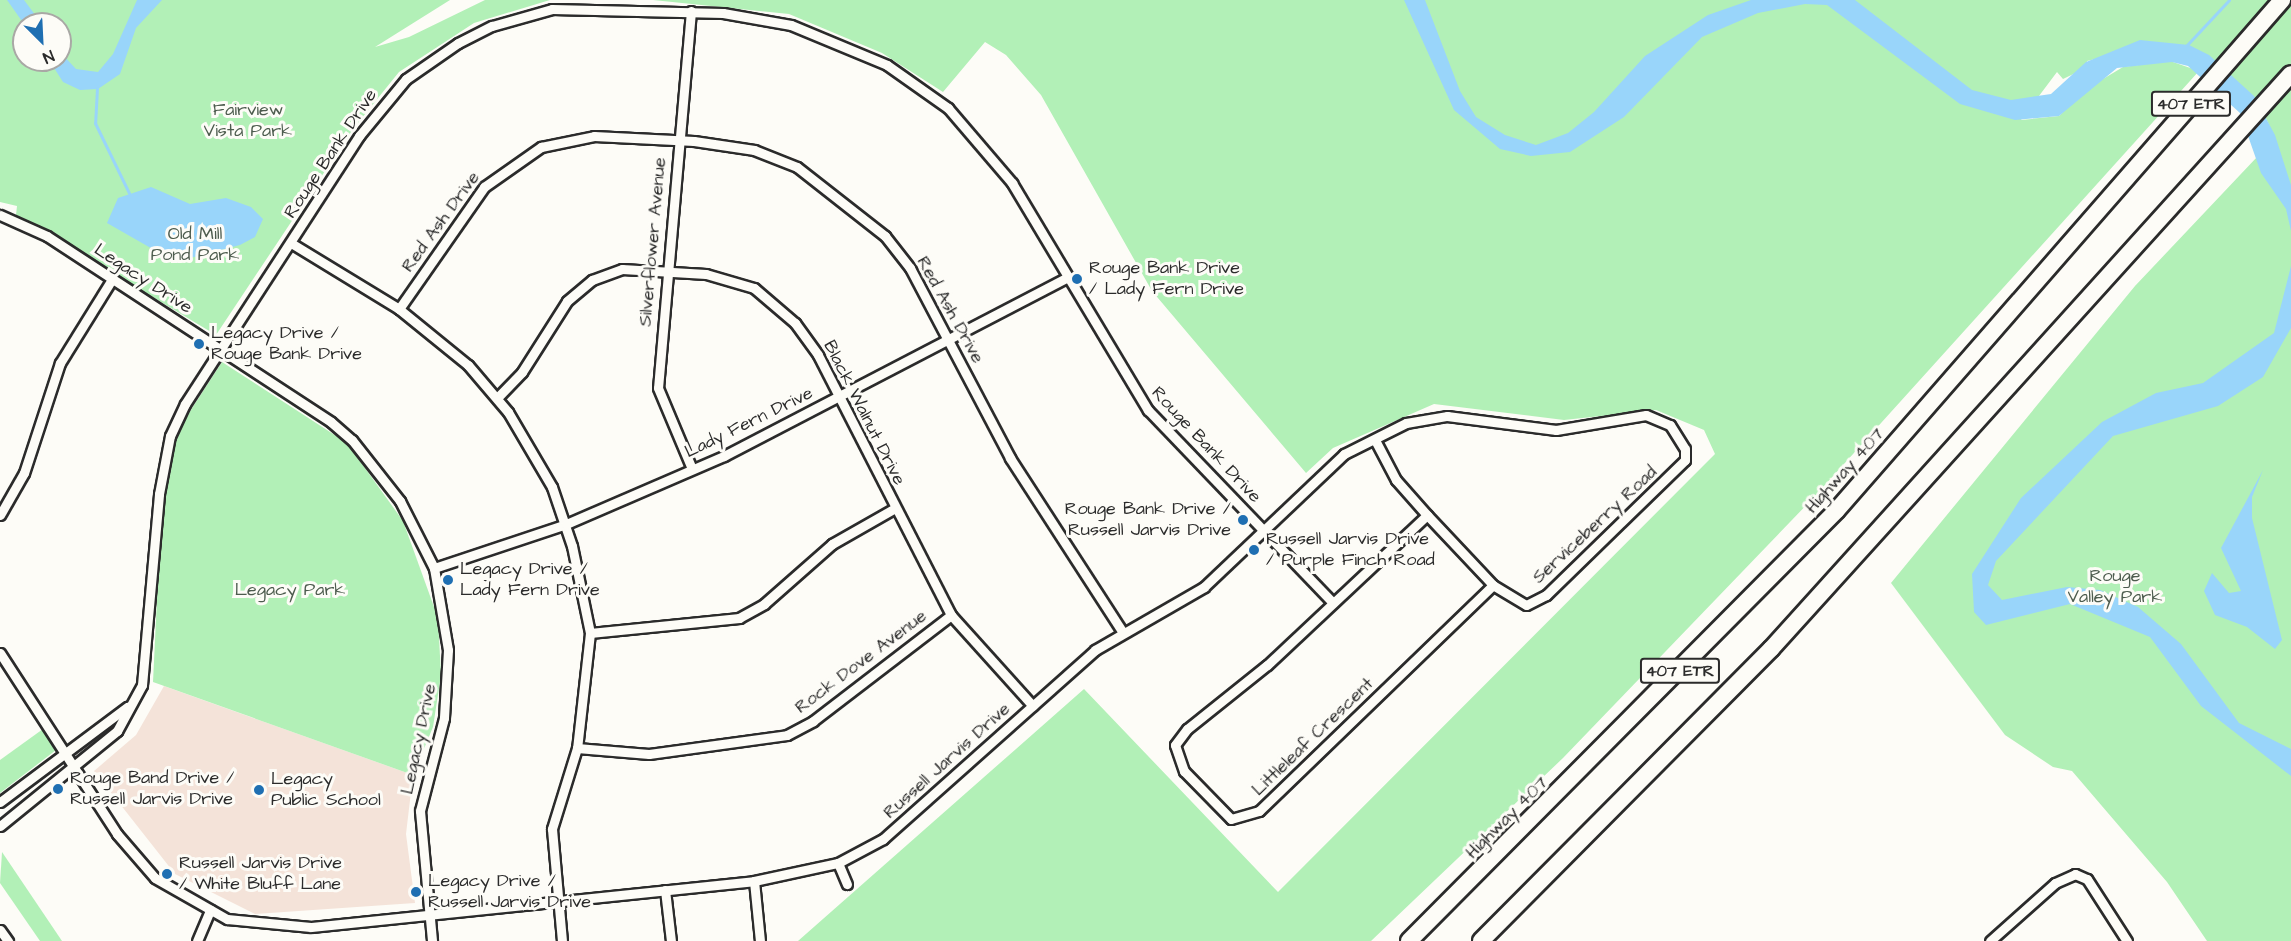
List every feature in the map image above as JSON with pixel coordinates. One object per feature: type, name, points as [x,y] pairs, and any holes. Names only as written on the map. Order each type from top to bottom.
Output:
[{"type":"highway","name":"Highway 407","points":[[1409,941],[1837,510],[2282,0]]},
{"type":"highway","name":"407 ETR","points":[[1481,941],[1772,649],[2143,242],[2291,74]]},
{"type":"street","name":"Rouge Bank Drive","points":[[0,826],[117,731],[126,707],[147,670],[159,494],[170,436],[220,349],[386,101],[406,79],[458,43],[492,26],[552,9],[691,11],[812,31],[887,65],[948,108],[991,156],[1148,410],[1333,603]]},
{"type":"street","name":"Silverflower Avenue","points":[[691,11],[666,272],[658,388],[692,470]]},
{"type":"street","name":"Red Ash Drive","points":[[399,309],[484,187],[529,152],[594,136],[680,141],[754,150],[797,167],[834,191],[898,252],[948,335],[1027,487],[1122,631]]},
{"type":"street","name":"Legacy Drive","points":[[0,215],[47,236],[220,349],[352,440],[400,501],[434,568],[446,621],[449,678],[420,811],[432,941]]},
{"type":"street","points":[[291,243],[399,309],[468,364],[497,398],[552,487],[566,524],[590,633],[577,748],[552,830],[562,941]]},
{"type":"street","name":"Black Walnut Drive","points":[[497,398],[522,372],[567,301],[592,280],[622,268],[719,276],[754,288],[795,323],[839,397],[951,615],[1033,706]]},
{"type":"street","name":"Lady Fern Drive","points":[[434,568],[566,524],[692,470],[839,397],[948,335],[1066,278]]},
{"type":"street","points":[[0,515],[24,472],[60,363],[112,279]]},
{"type":"street","name":"Russell Jarvis Drive","points":[[0,653],[75,765],[117,834],[155,878],[210,910],[270,927],[557,902],[754,881],[838,863],[909,821],[1033,706],[1122,631],[1204,587],[1262,528],[1344,454],[1406,423],[1447,416],[1528,430],[1646,415],[1670,425],[1685,449],[1685,460]]},
{"type":"street","points":[[1376,440],[1395,480],[1493,585]]},
{"type":"street","name":"Serviceberry Road","points":[[1493,585],[1520,604],[1546,595],[1685,460]]},
{"type":"street","points":[[590,633],[739,618],[764,604],[832,544],[895,508]]},
{"type":"street","name":"Littleleaf Crescent","points":[[1427,515],[1175,745],[1184,771],[1231,819],[1259,812],[1493,585]]},
{"type":"street","name":"Rock Dove Avenue","points":[[577,748],[649,754],[787,735],[813,721],[951,615]]},
{"type":"street","name":"Rouge Bank Drive","points":[[0,802],[126,707]]},
{"type":"street","points":[[838,863],[847,884]]},
{"type":"street","points":[[1990,941],[2055,883],[2075,874],[2087,879],[2127,941]]},
{"type":"street","points":[[754,881],[760,941]]},
{"type":"street","points":[[665,890],[671,941]]},
{"type":"street","points":[[197,941],[210,910]]},
{"type":"street","points":[[0,930],[8,941]]},
{"type":"shaded area","name":"Legacy Public School","points":[[164,686],[413,775],[406,834],[415,903],[255,914],[175,874],[94,771],[136,735]]},
{"type":"green space","points":[[0,0],[450,0],[375,47],[409,37],[485,0],[550,0],[474,23],[399,72],[353,129],[216,335],[16,215],[17,206],[0,202]]},
{"type":"green space","name":"Rouge Valley Park","points":[[653,0],[2291,0],[2291,941],[2207,941],[2167,882],[2072,771],[2053,767],[2005,735],[1891,583],[2135,286],[2275,138],[2264,114],[2214,65],[2128,51],[2087,61],[2086,68],[2063,79],[2057,72],[2021,120],[2059,116],[2088,88],[2123,67],[2170,61],[2199,71],[1816,495],[1563,758],[1371,941],[798,941],[1084,689],[1278,892],[1715,454],[1704,430],[1656,410],[1564,420],[1434,404],[1333,448],[1306,473],[1152,291],[1041,95],[1006,55],[985,42],[943,92],[882,53],[789,14]]},
{"type":"green space","name":"Legacy Park","points":[[222,362],[347,443],[403,521],[438,618],[441,675],[433,727],[413,775],[153,682],[162,495],[172,439]]},
{"type":"green space","points":[[43,729],[56,750],[0,793],[0,760]]},
{"type":"green space","points":[[2,852],[62,941],[40,941],[0,883]]},
{"type":"water","points":[[7,0],[24,0],[33,12],[16,12]]},
{"type":"water","points":[[137,0],[162,0],[136,28],[120,74],[98,89],[80,90],[63,82],[57,72],[72,72],[72,65],[76,69],[98,72],[113,54]]},
{"type":"water","points":[[1404,0],[1425,0],[1460,91],[1476,117],[1505,135],[1536,145],[1568,133],[1594,112],[1645,56],[1708,15],[1751,0],[1855,0],[1972,90],[2011,100],[2051,94],[2086,62],[2140,40],[2189,45],[2209,55],[2254,96],[2275,135],[2291,185],[2291,231],[2286,209],[2261,173],[2240,113],[2188,66],[2172,62],[2117,68],[2059,116],[2015,120],[1960,104],[1827,5],[1805,4],[1758,13],[1702,37],[1624,117],[1570,152],[1531,156],[1500,149],[1454,110]]},
{"type":"water","points":[[151,187],[190,204],[226,198],[251,207],[263,219],[255,237],[240,245],[186,259],[176,253],[163,255],[107,223],[118,198]]},
{"type":"water","points":[[2291,266],[2291,328],[2263,377],[2218,406],[2113,436],[1996,561],[1988,585],[2002,600],[2067,587],[2100,590],[2138,607],[2181,644],[2239,723],[2291,749],[2291,776],[2201,706],[2150,637],[2070,604],[1986,625],[1974,612],[1972,574],[2021,498],[2102,422],[2156,393],[2203,383],[2274,333]]},
{"type":"water","points":[[2263,470],[2252,497],[2252,518],[2282,640],[2275,649],[2247,627],[2215,615],[2204,591],[2212,573],[2229,593],[2241,591],[2221,548]]},
{"type":"waterway","points":[[2186,46],[2229,0]]},
{"type":"waterway","points":[[97,88],[95,123],[129,193]]},
{"type":"place","name":"Rouge Bank Drive / Lady Fern Drive","points":[[1077,279]]},
{"type":"place","name":"Legacy Drive / Rouge Bank Drive","points":[[199,344]]},
{"type":"place","name":"Rouge Bank Drive / Russell Jarvis Drive","points":[[1243,520]]},
{"type":"place","name":"Russell Jarvis Drive / Purple Finch Road","points":[[1254,550]]},
{"type":"place","name":"Legacy Drive / Lady Fern Drive","points":[[448,580]]},
{"type":"place","name":"Rouge Band Drive / Russell Jarvis Drive","points":[[58,789]]},
{"type":"place","name":"Legacy Public School","points":[[259,790]]},
{"type":"place","name":"Russell Jarvis Drive / White Bluff Lane","points":[[167,874]]},
{"type":"place","name":"Legacy Drive / Russell Jarvis Drive","points":[[416,892]]},
{"type":"park label","name":"Fairview Vista Park","points":[[248,121]]},
{"type":"park label","name":"Old Mill Pond Park","points":[[195,245]]}]
